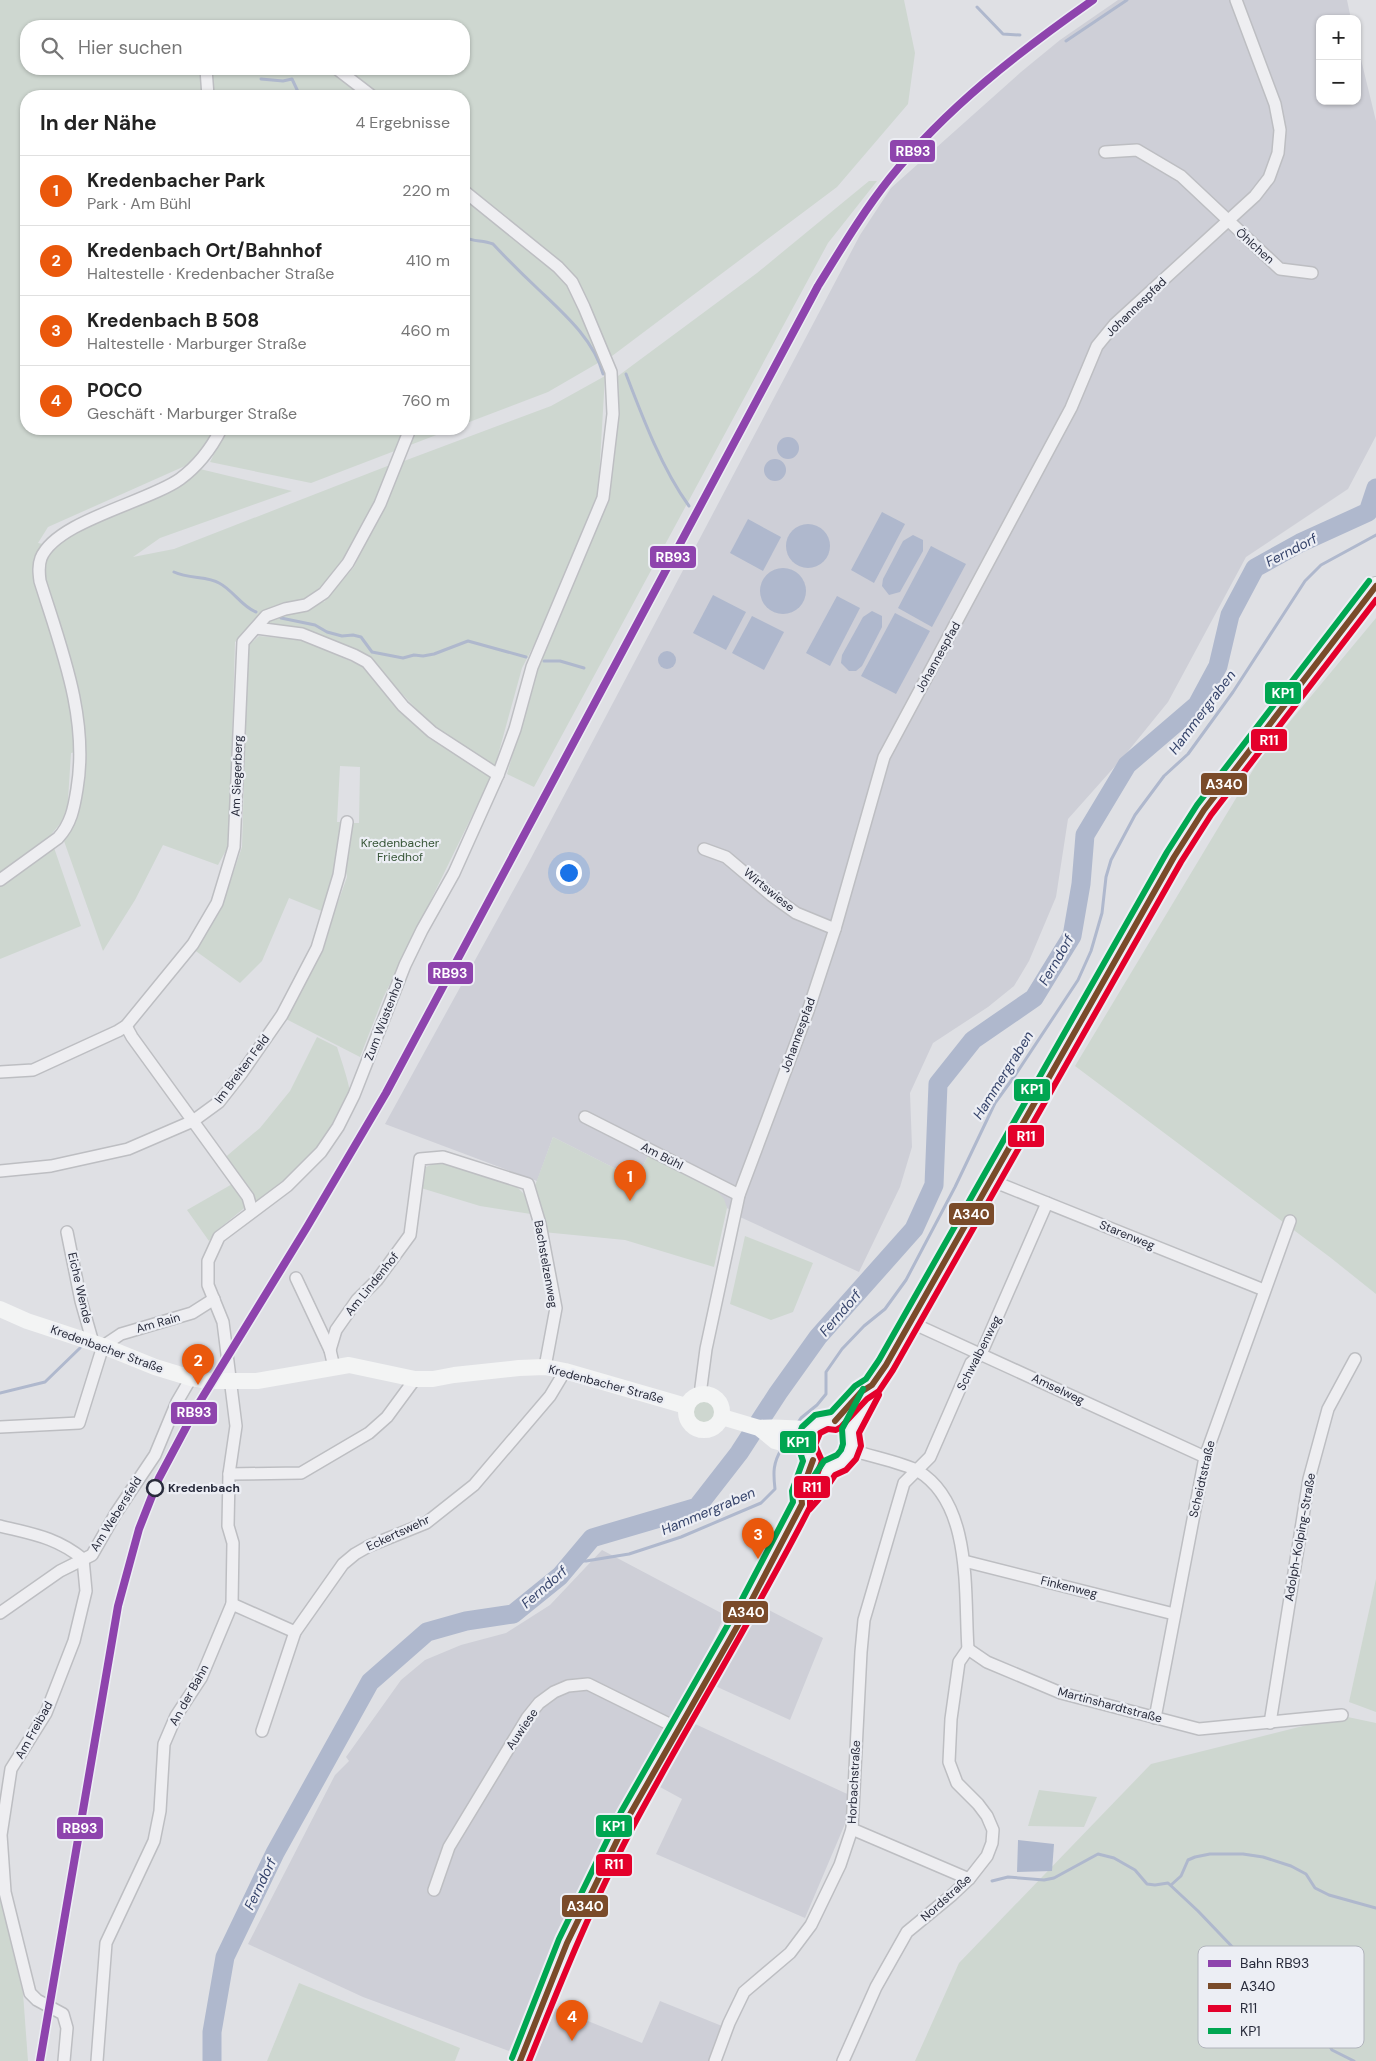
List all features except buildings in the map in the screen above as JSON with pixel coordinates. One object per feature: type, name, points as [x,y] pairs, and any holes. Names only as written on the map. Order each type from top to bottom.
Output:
[{"type":"main road","points":[[850,1432],[858,1414],[867,1403],[872,1385],[886,1365],[1146,906],[1204,810],[1376,586]]},
{"type":"main road","name":"Kredenbacher Straße","points":[[0,1309],[27,1321],[191,1378],[230,1382],[279,1378],[349,1365],[415,1378],[433,1379],[519,1368],[544,1368],[565,1371],[686,1406]]},
{"type":"main road","points":[[835,1421],[861,1392],[872,1385]]},
{"type":"main road","points":[[702,1393],[710,1394],[718,1400],[722,1407],[722,1416],[713,1428],[700,1429],[688,1420],[686,1406],[692,1398],[702,1393]]},
{"type":"main road","points":[[722,1416],[759,1428],[775,1440],[810,1455],[822,1466],[830,1467]]},
{"type":"main road","points":[[520,2061],[567,1944],[629,1816],[755,1594],[802,1504],[810,1497],[818,1482],[830,1467],[844,1461],[852,1450],[853,1440],[850,1432],[845,1426],[835,1421],[823,1420],[811,1429],[807,1435],[810,1455],[802,1493],[802,1504]]},
{"type":"main road","points":[[759,1428],[811,1429]]},
{"type":"street","name":"Johannespfad","points":[[702,1393],[701,1387],[706,1349],[739,1195],[808,1011],[835,929],[884,757],[1071,408],[1097,346],[1115,324],[1228,222],[1255,196],[1269,178],[1278,152],[1280,130],[1275,104],[1236,0]]},
{"type":"street","points":[[206,75],[208,90]]},
{"type":"street","points":[[345,75],[364,90]]},
{"type":"street","name":"Öhlchen","points":[[1105,152],[1137,150],[1181,176],[1280,269],[1312,273]]},
{"type":"street","name":"Zum Wüstenhof","points":[[230,1382],[223,1322],[208,1285],[208,1261],[219,1237],[287,1186],[321,1152],[338,1127],[354,1095],[405,965],[454,873],[498,775],[515,730],[532,667],[603,498],[613,414],[611,372],[584,307],[572,282],[558,266],[470,198]]},
{"type":"street","points":[[0,880],[64,832],[70,821],[80,771],[79,727],[66,665],[40,581],[38,571],[42,557],[50,546],[73,529],[179,480],[198,464],[211,449],[218,435]]},
{"type":"street","name":"Am Siegerberg","points":[[0,1072],[33,1070],[118,1032],[126,1026],[193,944],[217,903],[234,847],[243,642],[266,616],[285,609],[306,605],[324,594],[348,563],[380,504],[408,435]]},
{"type":"street","points":[[256,628],[302,634],[367,662],[403,706],[432,732],[498,775]]},
{"type":"street","name":"Im Breiten Feld","points":[[0,1171],[51,1166],[128,1149],[193,1121],[219,1102],[282,1015],[317,948],[339,875],[347,822]]},
{"type":"street","name":"Wirtswiese","points":[[704,849],[726,857],[771,895],[796,912],[835,929]]},
{"type":"street","points":[[126,1026],[132,1037],[248,1197],[252,1211]]},
{"type":"street","name":"Am Bühl","points":[[585,1117],[739,1195]]},
{"type":"street","name":"Am Lindenhof","points":[[330,1350],[336,1330],[357,1300],[377,1280],[410,1235],[420,1159],[443,1157],[528,1184],[530,1191]]},
{"type":"street","name":"Starenweg","points":[[990,1180],[1264,1290]]},
{"type":"street","name":"Bachstelzenweg","points":[[530,1191],[545,1250],[556,1308],[544,1368]]},
{"type":"street","name":"Schwalbenweg","points":[[916,1470],[930,1457],[971,1363],[981,1354],[1047,1203]]},
{"type":"street","name":"Scheidtstraße","points":[[1155,1718],[1205,1457],[1290,1221]]},
{"type":"street","name":"Eiche Wende","points":[[67,1232],[82,1301],[98,1345]]},
{"type":"street","points":[[296,1278],[330,1350],[334,1367]]},
{"type":"street","name":"Am Rain","points":[[98,1345],[121,1334],[192,1313],[214,1299]]},
{"type":"street","name":"Amselweg","points":[[910,1322],[1205,1457]]},
{"type":"street","points":[[0,1428],[78,1423],[98,1345]]},
{"type":"street","name":"Adolph-Kolping-Straße","points":[[1270,1723],[1308,1478],[1328,1408],[1355,1359]]},
{"type":"street","name":"Eckertswehr","points":[[262,1731],[295,1632],[343,1564],[369,1546],[426,1523],[474,1485],[550,1396],[565,1371]]},
{"type":"street","name":"Am Webersfeld","points":[[0,1613],[60,1571],[92,1555],[116,1513],[155,1455],[177,1402],[191,1378]]},
{"type":"street","points":[[229,1474],[301,1473],[309,1470],[369,1433],[387,1416],[415,1378]]},
{"type":"street","name":"An der Bahn","points":[[97,2061],[106,1943],[154,1841],[160,1811],[164,1744],[176,1716],[201,1678],[232,1604],[233,1543],[228,1526],[229,1474],[236,1426],[230,1382]]},
{"type":"street","points":[[852,1450],[916,1470],[934,1483],[943,1497],[954,1524],[964,1561],[968,1649]]},
{"type":"street","name":"Horbachstraße","points":[[715,2061],[729,2023],[744,1992],[790,1953],[811,1925],[840,1865],[852,1829],[864,1620],[904,1483],[916,1470]]},
{"type":"street","points":[[0,1526],[54,1540],[68,1547],[83,1560]]},
{"type":"street","name":"Am Freibad","points":[[64,2061],[67,2028],[63,2014],[40,2002],[30,1993],[4,1882],[1,1835],[11,1769],[46,1713],[74,1641],[86,1591],[83,1560]]},
{"type":"street","name":"Finkenweg","points":[[964,1561],[1174,1614]]},
{"type":"street","points":[[232,1604],[295,1632]]},
{"type":"street","name":"Martinshardtstraße","points":[[968,1649],[987,1662],[1061,1693],[1199,1730],[1342,1715]]},
{"type":"street","name":"Nordstraße","points":[[843,2061],[876,1987],[907,1932],[952,1896],[987,1856],[992,1843],[993,1830],[983,1810],[957,1783],[949,1762],[951,1719],[959,1662],[968,1649]]},
{"type":"street","name":"Auwiese","points":[[434,1890],[449,1847],[458,1831],[527,1718],[540,1703],[554,1692],[568,1686],[588,1684],[679,1729]]},
{"type":"street","points":[[852,1829],[969,1878]]},
{"type":"street","points":[[0,1866],[4,1882]]},
{"type":"shaded area","points":[[1118,0],[1347,0],[1350,15],[1316,15],[1316,105],[1361,105],[1361,59],[1376,121],[1376,436],[1348,489],[1246,557],[1168,702],[1125,755],[1068,819],[1056,897],[1029,961],[1014,986],[988,1007],[933,1043],[910,1093],[912,1147],[900,1187],[859,1272],[740,1217],[727,1208],[717,1191],[648,1156],[636,1179],[553,1137],[537,1181],[385,1124],[530,860],[860,235],[891,188],[1021,72],[1060,40]]},
{"type":"shaded area","points":[[602,1550],[725,1615],[677,1715],[603,1838],[509,2051],[363,1997],[248,1944],[335,1775],[349,1761],[346,1757],[401,1680],[425,1660],[461,1645],[506,1633],[550,1605]]},
{"type":"shaded area","points":[[763,1607],[823,1638],[790,1720],[713,1685]]},
{"type":"shaded area","points":[[693,1723],[856,1798],[805,1918],[656,1854],[682,1799],[660,1787]]},
{"type":"shaded area","points":[[660,2001],[722,2026],[709,2061],[534,2061],[556,2008],[642,2043]]},
{"type":"green space","points":[[0,0],[904,0],[915,53],[908,104],[837,187],[612,356],[596,340],[598,363],[548,392],[470,422],[470,90],[20,90],[20,435],[211,435],[205,447],[185,466],[48,527],[38,543],[53,546],[63,536],[191,476],[200,469],[292,491],[160,538],[133,557],[174,549],[390,465],[376,498],[345,556],[321,586],[309,596],[324,602],[354,567],[404,461],[551,406],[605,376],[598,496],[536,641],[522,668],[495,766],[435,729],[377,667],[357,649],[257,621],[235,642],[229,845],[218,865],[163,845],[135,900],[103,951],[64,841],[75,823],[85,771],[86,750],[71,753],[67,815],[50,836],[81,926],[0,959]]},
{"type":"green space","points":[[869,181],[877,181],[828,243],[534,787],[507,774],[537,669],[609,497],[619,413],[618,376],[757,273]]},
{"type":"green space","points":[[224,435],[436,435],[311,483],[210,462]]},
{"type":"green space","points":[[1376,618],[1376,1294],[1331,1258],[1075,1066],[1262,755]]},
{"type":"green space","name":"Kredenbacher Friedhof","points":[[259,636],[302,640],[364,667],[400,709],[429,738],[491,777],[383,998],[360,1057],[286,1019],[321,950],[347,877],[346,871],[353,823],[359,823],[360,767],[340,766],[337,822],[340,822],[334,875],[324,912],[289,898],[262,961],[240,983],[193,949],[222,906],[242,847],[248,646]]},
{"type":"green space","points":[[317,1037],[337,1047],[350,1091],[345,1110],[325,1141],[297,1171],[256,1205],[222,1160],[260,1128],[290,1091]]},
{"type":"green space","points":[[553,1137],[636,1179],[648,1156],[717,1191],[724,1199],[727,1208],[714,1267],[625,1240],[543,1232],[533,1191]]},
{"type":"green space","points":[[438,1162],[515,1185],[527,1197],[531,1214],[480,1206],[421,1188],[426,1167]]},
{"type":"green space","points":[[234,1183],[248,1205],[216,1231],[209,1241],[187,1210]]},
{"type":"green space","points":[[745,1236],[813,1263],[793,1312],[771,1320],[730,1304]]},
{"type":"green space","points":[[704,1394],[711,1395],[717,1399],[721,1405],[721,1419],[717,1425],[711,1429],[704,1430],[697,1429],[691,1425],[687,1419],[686,1412],[687,1405],[691,1399],[697,1395]]},
{"type":"green space","points":[[1376,1579],[1376,1712],[1349,1702]]},
{"type":"green space","points":[[1343,1716],[1376,1723],[1376,2061],[915,2061],[959,1963],[1151,1764]]},
{"type":"green space","points":[[1039,1790],[1097,1797],[1084,1827],[1028,1826]]},
{"type":"green space","points":[[0,1897],[23,1993],[28,2061],[0,2061]]},
{"type":"green space","points":[[299,1983],[460,2048],[455,2061],[267,2061]]},
{"type":"water","points":[[788,437],[798,444],[799,448],[792,458],[788,459],[778,452],[777,448],[784,438]]},
{"type":"water","points":[[775,459],[783,462],[786,470],[783,478],[775,481],[767,478],[764,470],[767,462]]},
{"type":"water","points":[[882,512],[905,524],[874,583],[851,570]]},
{"type":"water","points":[[748,519],[781,537],[763,571],[730,553]]},
{"type":"water","points":[[812,524],[824,530],[829,537],[829,555],[824,562],[817,567],[804,568],[796,565],[789,558],[786,542],[789,534],[796,527]]},
{"type":"water","points":[[913,535],[923,540],[923,551],[900,592],[889,595],[882,586],[883,579],[903,541]]},
{"type":"water","points":[[931,546],[966,564],[932,627],[898,608]]},
{"type":"water","points":[[783,568],[796,572],[802,578],[806,591],[802,604],[796,610],[783,614],[770,610],[764,604],[760,591],[764,578],[770,572]]},
{"type":"water","points":[[713,595],[746,612],[726,650],[693,633]]},
{"type":"water","points":[[837,596],[860,608],[830,666],[806,653]]},
{"type":"water","points":[[872,611],[882,616],[882,627],[862,666],[856,671],[849,671],[841,663],[842,655],[863,617]]},
{"type":"water","points":[[895,613],[930,631],[896,694],[861,676]]},
{"type":"water","points":[[752,616],[784,632],[764,670],[732,653]]},
{"type":"water","points":[[667,651],[673,654],[676,660],[673,666],[667,669],[661,666],[658,660],[661,654]]},
{"type":"water","points":[[1018,1840],[1054,1844],[1052,1871],[1017,1872]]},
{"type":"waterway","points":[[1066,41],[1127,0]]},
{"type":"waterway","points":[[977,7],[1003,34],[1020,35]]},
{"type":"waterway","points":[[261,79],[283,81],[292,79],[297,90]]},
{"type":"waterway","points":[[470,240],[493,244],[557,307],[585,338],[599,361],[603,374]]},
{"type":"waterway","points":[[626,374],[661,459],[689,506]]},
{"type":"waterway","name":"Ferndorf","points":[[212,2061],[212,2032],[225,1957],[275,1853],[370,1682],[427,1632],[466,1621],[513,1614],[560,1576],[592,1538],[697,1507],[739,1453],[778,1393],[818,1337],[914,1229],[934,1185],[938,1084],[973,1040],[1034,998],[1072,936],[1081,884],[1085,835],[1127,765],[1197,705],[1218,666],[1230,615],[1255,568],[1300,543],[1368,512],[1376,488]]},
{"type":"waterway","name":"Hammergraben","points":[[797,1424],[826,1394],[826,1372],[842,1349],[864,1326],[885,1309],[906,1280],[955,1187],[995,1103],[1078,980],[1091,951],[1102,913],[1106,877],[1111,860],[1135,815],[1164,776],[1188,754],[1233,692],[1305,581],[1321,565],[1376,535]]},
{"type":"waterway","points":[[174,572],[215,581],[256,612]]},
{"type":"waterway","points":[[281,618],[315,625],[327,632],[342,636],[353,635],[361,637],[372,652],[403,658],[414,655],[434,654],[468,641],[526,657]]},
{"type":"waterway","points":[[544,661],[560,661],[584,668]]},
{"type":"waterway","points":[[0,1393],[45,1382],[80,1348]]},
{"type":"waterway","name":"Hammergraben","points":[[572,1561],[586,1561],[629,1554],[681,1537],[761,1503],[775,1489],[774,1468],[782,1448]]},
{"type":"waterway","points":[[992,1881],[1008,1877],[1044,1880],[1054,1878],[1098,1854],[1114,1858],[1135,1870],[1147,1884],[1168,1883],[1231,1946]]},
{"type":"waterway","points":[[1171,1885],[1181,1876],[1188,1860],[1210,1854],[1243,1854],[1263,1857],[1291,1866],[1306,1874],[1315,1888],[1329,1895],[1376,1908]]},
{"type":"waterway","points":[[1331,2048],[1354,2061]]},
{"type":"rail line","name":"RB93","points":[[40,2061],[118,1606],[139,1529],[159,1478],[199,1403],[307,1227],[386,1093],[818,286],[890,178],[935,128],[1011,60],[1093,0]]},
{"type":"transit line","name":"KP1","points":[[512,2058],[559,1939],[621,1812],[738,1607],[793,1502],[792,1491],[803,1461],[798,1446],[798,1437],[802,1427],[815,1415],[831,1412],[855,1386],[866,1379],[879,1360],[1167,852],[1197,805],[1369,581]]},
{"type":"transit line","name":"A340","points":[[835,1421],[861,1392],[872,1385],[886,1365],[1174,857],[1204,810],[1376,586]]},
{"type":"transit line","name":"R11","points":[[529,2061],[580,1939],[622,1848],[810,1507],[810,1494],[822,1461],[815,1445],[820,1433],[828,1429],[836,1430],[841,1427],[867,1399],[879,1391],[893,1370],[1181,862],[1211,815],[1376,600]]},
{"type":"transit line","name":"KP1","points":[[798,1495],[808,1485],[824,1461],[837,1455],[841,1450],[843,1444],[842,1429],[863,1389]]},
{"type":"transit line","name":"R11","points":[[810,1509],[835,1475],[846,1470],[856,1459],[861,1446],[859,1433],[879,1395]]},
{"type":"transit line","name":"A340","points":[[520,2061],[567,1943],[629,1816],[746,1611],[802,1504],[801,1493],[813,1460]]},
{"type":"place","name":"Kredenbacher Park","points":[[630,1201]]},
{"type":"place","name":"Kredenbach Ort/Bahnhof","points":[[198,1385]]},
{"type":"place","name":"Kredenbach","points":[[155,1488]]},
{"type":"place","name":"Kredenbach B 508","points":[[758,1559]]},
{"type":"place","name":"POCO","points":[[572,2041]]}]
